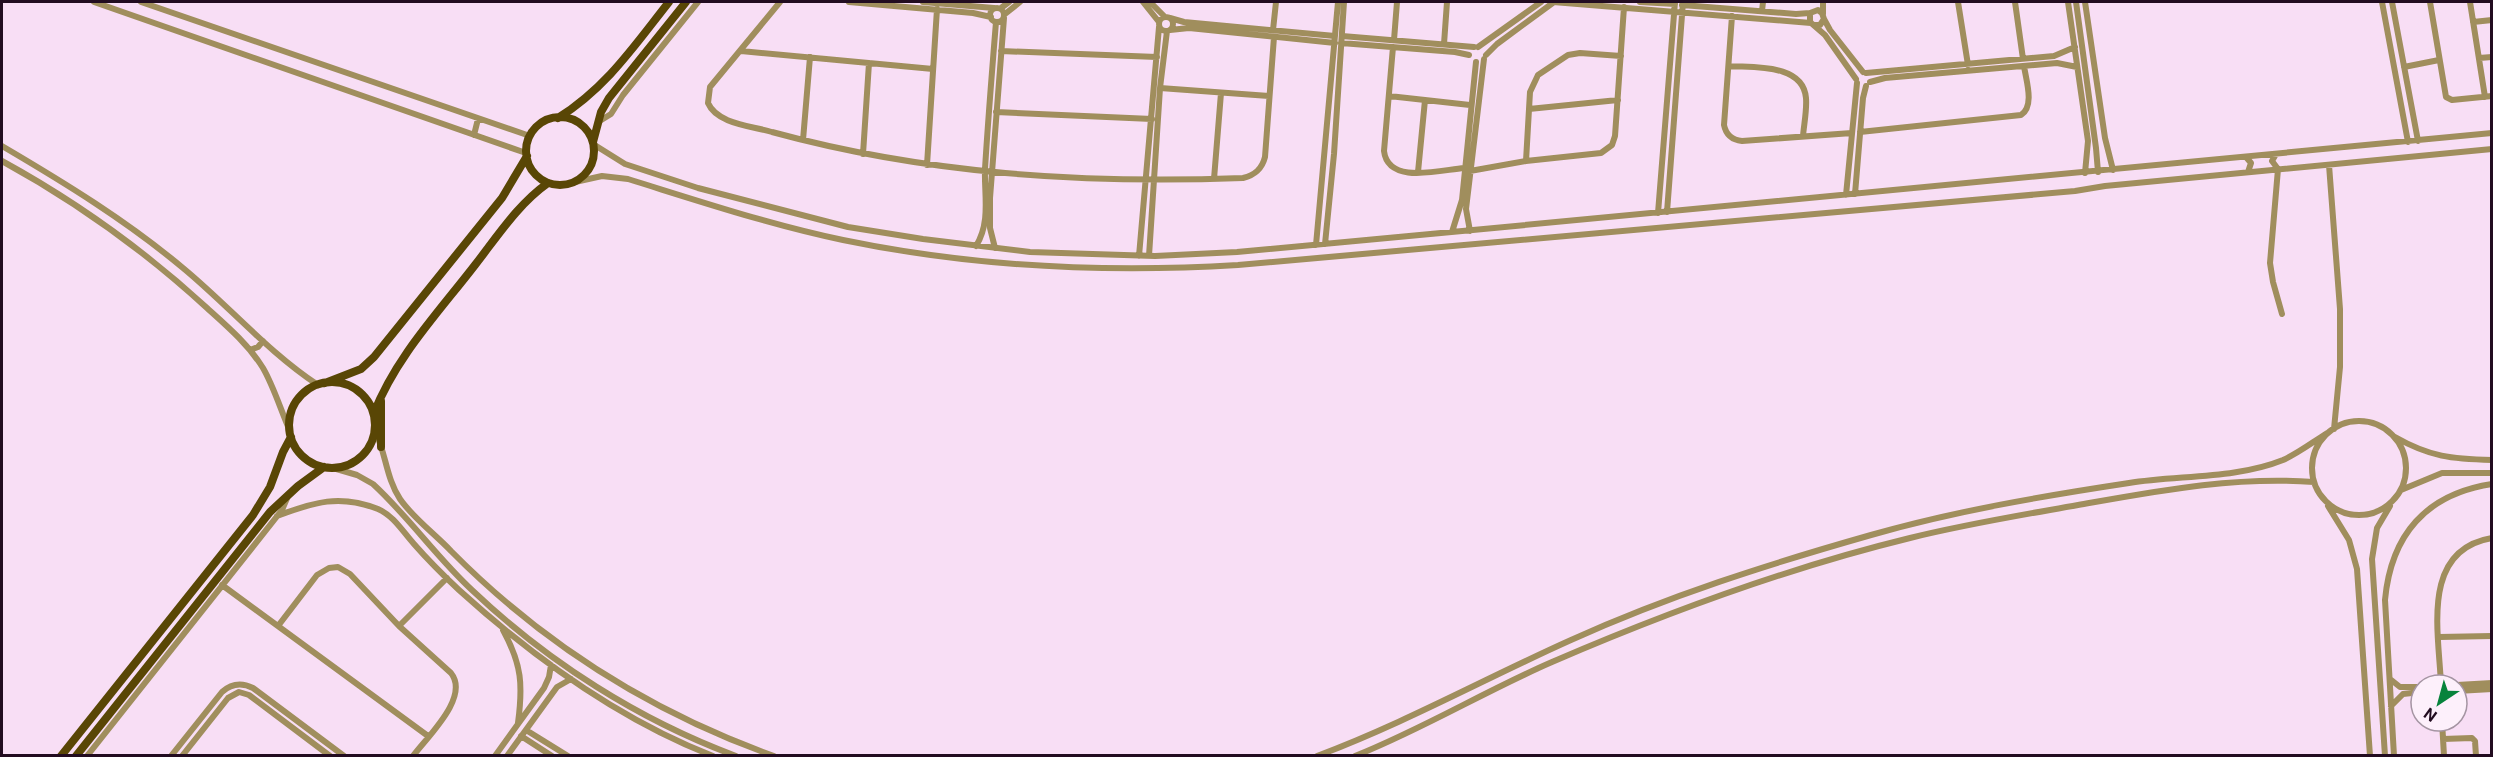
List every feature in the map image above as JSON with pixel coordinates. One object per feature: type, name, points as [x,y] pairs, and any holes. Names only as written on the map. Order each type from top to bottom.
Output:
[{"type":"main road","points":[[61,756],[253,515],[267,493],[291,434],[291,415],[298,400],[322,384],[361,369],[374,357],[502,198],[526,155],[530,136],[541,123],[558,118],[598,89],[669,2]]},
{"type":"main road","points":[[526,155],[534,172],[548,183],[562,185],[575,182],[589,169],[594,157],[593,144],[598,122],[613,92],[686,2]]},
{"type":"main road","points":[[558,118],[571,119],[583,126],[593,144]]},
{"type":"main road","points":[[374,414],[383,390],[417,338],[505,226],[527,200],[548,183]]},
{"type":"main road","points":[[291,434],[303,457],[328,468],[341,467],[357,460],[369,447],[375,431],[374,414],[367,400],[355,389],[341,383],[322,384]]},
{"type":"main road","points":[[381,447],[380,424],[383,390]]},
{"type":"main road","points":[[76,756],[279,502],[328,468]]},
{"type":"main road","points":[[267,493],[279,502]]},
{"type":"street","points":[[94,2],[526,155]]},
{"type":"street","points":[[141,2],[530,136]]},
{"type":"street","points":[[598,122],[611,114],[623,95],[698,2]]},
{"type":"street","points":[[780,2],[710,87],[708,100],[710,108],[723,118],[863,154],[927,165],[988,173],[1069,179],[1146,181],[1248,177],[1261,167],[1265,156],[1271,33],[1276,2]]},
{"type":"street","points":[[849,2],[978,13],[993,19]]},
{"type":"street","points":[[923,2],[1001,12]]},
{"type":"street","points":[[976,246],[982,235],[986,210],[993,19],[1009,2]]},
{"type":"street","points":[[993,19],[1020,2]]},
{"type":"street","points":[[1143,2],[1159,25],[1168,30],[1189,28],[1271,33],[1428,46],[1469,55],[1476,62]]},
{"type":"street","points":[[1149,256],[1160,88],[1168,30],[1173,24],[1150,2]]},
{"type":"street","points":[[1325,244],[1336,126],[1338,2]]},
{"type":"street","points":[[1316,245],[1344,2]]},
{"type":"street","points":[[1397,2],[1384,151],[1387,162],[1400,172],[1467,169],[1605,152],[1614,141],[1624,7]]},
{"type":"street","points":[[1444,44],[1447,2]]},
{"type":"street","points":[[1469,55],[1476,47],[1541,2]]},
{"type":"street","points":[[1476,62],[1556,2],[1674,12],[1732,9],[1813,24],[1822,23],[1823,2]]},
{"type":"street","points":[[1640,2],[1675,3],[1658,213]]},
{"type":"street","points":[[1762,11],[1763,2]]},
{"type":"street","points":[[1817,2],[1808,17],[1825,34],[1857,81],[1855,194]]},
{"type":"street","points":[[1958,2],[1968,66]]},
{"type":"street","points":[[1732,9],[1724,125],[1728,135],[1742,141],[2021,115],[2027,111],[2029,105],[2015,2]]},
{"type":"street","points":[[2068,2],[2088,141],[2085,173]]},
{"type":"street","points":[[2076,2],[2098,172]]},
{"type":"street","points":[[2085,2],[2104,138],[2113,170]]},
{"type":"street","points":[[2382,2],[2408,142]]},
{"type":"street","points":[[2392,2],[2418,141]]},
{"type":"street","points":[[2430,2],[2447,99],[2452,100],[2488,97],[2470,2]]},
{"type":"street","points":[[1667,212],[1683,3],[1762,11],[1820,11],[1830,30],[1870,78],[1856,132],[1846,195]]},
{"type":"street","points":[[927,165],[937,9]]},
{"type":"street","points":[[995,248],[990,228],[988,173],[996,112],[1001,12]]},
{"type":"street","points":[[1139,256],[1159,25],[1168,18]]},
{"type":"street","points":[[1168,18],[1271,33]]},
{"type":"street","points":[[2473,22],[2492,20]]},
{"type":"street","points":[[1428,46],[1444,44],[1483,48],[1485,57],[1461,206],[1452,232]]},
{"type":"street","points":[[1857,81],[1868,84],[1885,78],[2023,62],[2060,55],[2075,48]]},
{"type":"street","points":[[741,51],[933,69]]},
{"type":"street","points":[[1000,51],[1157,57]]},
{"type":"street","points":[[1526,161],[1530,92],[1536,77],[1542,70],[1568,55],[1580,53],[1621,56]]},
{"type":"street","points":[[803,140],[810,57]]},
{"type":"street","points":[[2479,58],[2492,57]]},
{"type":"street","points":[[2404,68],[2439,60]]},
{"type":"street","points":[[1472,128],[1470,105],[1476,62]]},
{"type":"street","points":[[1857,81],[1865,72],[2023,62],[2057,63],[2078,67]]},
{"type":"street","points":[[863,154],[869,63]]},
{"type":"street","points":[[1728,66],[1782,71],[1796,78],[1806,99],[1803,136]]},
{"type":"street","points":[[1160,88],[1269,96]]},
{"type":"street","points":[[1668,90],[1676,91]]},
{"type":"street","points":[[1214,179],[1221,93]]},
{"type":"street","points":[[1389,96],[1470,105]]},
{"type":"street","points":[[1418,172],[1425,100]]},
{"type":"street","points":[[1529,110],[1618,100]]},
{"type":"street","points":[[996,112],[1152,119]]},
{"type":"street","points":[[474,135],[478,118]]},
{"type":"street","points":[[1328,126],[1336,126]]},
{"type":"street","points":[[593,144],[618,161],[633,167],[684,184],[811,219],[976,246],[1037,252],[1149,256],[1237,252],[1470,231],[2492,133]]},
{"type":"street","points":[[1665,136],[1673,136]]},
{"type":"street","points":[[2436,139],[2438,154]]},
{"type":"street","points":[[2,146],[67,184],[143,236],[190,274],[288,363],[322,384]]},
{"type":"street","points":[[575,182],[594,177],[628,179],[820,235],[923,254],[1026,264],[1157,269],[1238,265],[1963,199],[2075,191],[2492,148]]},
{"type":"street","points":[[2276,154],[2272,163],[2278,169],[2270,263],[2282,314]]},
{"type":"street","points":[[2246,157],[2251,163],[2248,172]]},
{"type":"street","points":[[2,161],[75,205],[169,274],[232,331],[250,350],[263,369],[291,434]]},
{"type":"street","points":[[2329,165],[2340,309],[2340,368],[2332,430],[2315,452],[2312,464],[2314,482],[2349,540],[2357,569],[2370,756]]},
{"type":"street","points":[[628,179],[633,167]]},
{"type":"street","points":[[1467,169],[1466,208],[1470,231]]},
{"type":"street","points":[[680,195],[684,184]]},
{"type":"street","points":[[1962,184],[1960,192],[1963,199]]},
{"type":"street","points":[[1935,187],[1939,194],[1936,202]]},
{"type":"street","points":[[1441,233],[1439,241],[1443,247]]},
{"type":"street","points":[[1414,236],[1417,242],[1416,249]]},
{"type":"street","points":[[923,239],[927,246],[923,254]]},
{"type":"street","points":[[950,257],[948,251],[951,243]]},
{"type":"street","points":[[250,350],[258,347],[263,341]]},
{"type":"street","points":[[1317,756],[1389,728],[1582,635],[1681,595],[1738,575],[1925,521],[2098,488],[2236,471],[2274,463],[2287,458],[2345,423],[2363,422],[2381,427],[2428,454],[2452,459],[2492,460]]},
{"type":"street","points":[[375,431],[391,482],[401,500],[500,598],[572,654],[658,705],[714,732],[774,756]]},
{"type":"street","points":[[2385,756],[2372,548],[2377,528],[2400,490],[2406,473],[2405,460],[2398,443],[2391,434]]},
{"type":"street","points":[[2473,460],[2473,472]]},
{"type":"street","points":[[328,468],[351,472],[368,481],[472,590],[538,646],[651,718],[695,740],[736,756]]},
{"type":"street","points":[[2400,490],[2442,473],[2492,473]]},
{"type":"street","points":[[1355,756],[1581,650],[1717,597],[1820,562],[1909,538],[1986,521],[2172,488],[2250,480],[2314,482]]},
{"type":"street","points":[[2394,756],[2385,600],[2388,574],[2401,540],[2430,508],[2453,494],[2492,484]]},
{"type":"street","points":[[87,756],[277,516],[286,503],[288,494]]},
{"type":"street","points":[[2323,498],[2337,509],[2355,515],[2379,511],[2393,500]]},
{"type":"street","points":[[277,516],[307,504],[332,500],[369,506],[384,512],[394,519],[447,578],[501,627],[550,665],[653,729],[713,756]]},
{"type":"street","points":[[394,519],[399,513]]},
{"type":"street","points":[[412,528],[421,521]]},
{"type":"street","points":[[2440,673],[2438,597],[2443,573],[2462,550],[2472,544],[2492,538]]},
{"type":"street","points":[[278,626],[317,575],[328,568],[338,567],[350,574],[399,626],[451,673],[456,681],[457,691],[454,700],[413,756]]},
{"type":"street","points":[[399,626],[447,578]]},
{"type":"street","points":[[222,585],[428,736]]},
{"type":"street","points":[[501,627],[511,645],[520,672],[521,698],[517,726]]},
{"type":"street","points":[[2439,637],[2492,636]]},
{"type":"street","points":[[495,756],[547,683],[550,665]]},
{"type":"street","points":[[507,756],[555,689],[571,679]]},
{"type":"street","points":[[2390,679],[2400,687],[2409,687]]},
{"type":"street","points":[[547,683],[553,684],[555,689]]},
{"type":"street","points":[[2469,684],[2492,683]]},
{"type":"street","points":[[171,756],[224,690],[242,684],[253,688],[344,756]]},
{"type":"street","points":[[2469,690],[2492,689]]},
{"type":"street","points":[[182,756],[230,696],[241,692],[249,695],[322,753],[330,756]]},
{"type":"street","points":[[2391,706],[2400,695],[2409,694]]},
{"type":"street","points":[[206,713],[212,717]]},
{"type":"street","points":[[287,723],[292,717]]},
{"type":"street","points":[[526,730],[568,756]]},
{"type":"street","points":[[2443,733],[2444,756]]},
{"type":"street","points":[[521,736],[552,756]]},
{"type":"street","points":[[2443,739],[2472,738],[2475,741],[2476,756]]}]
